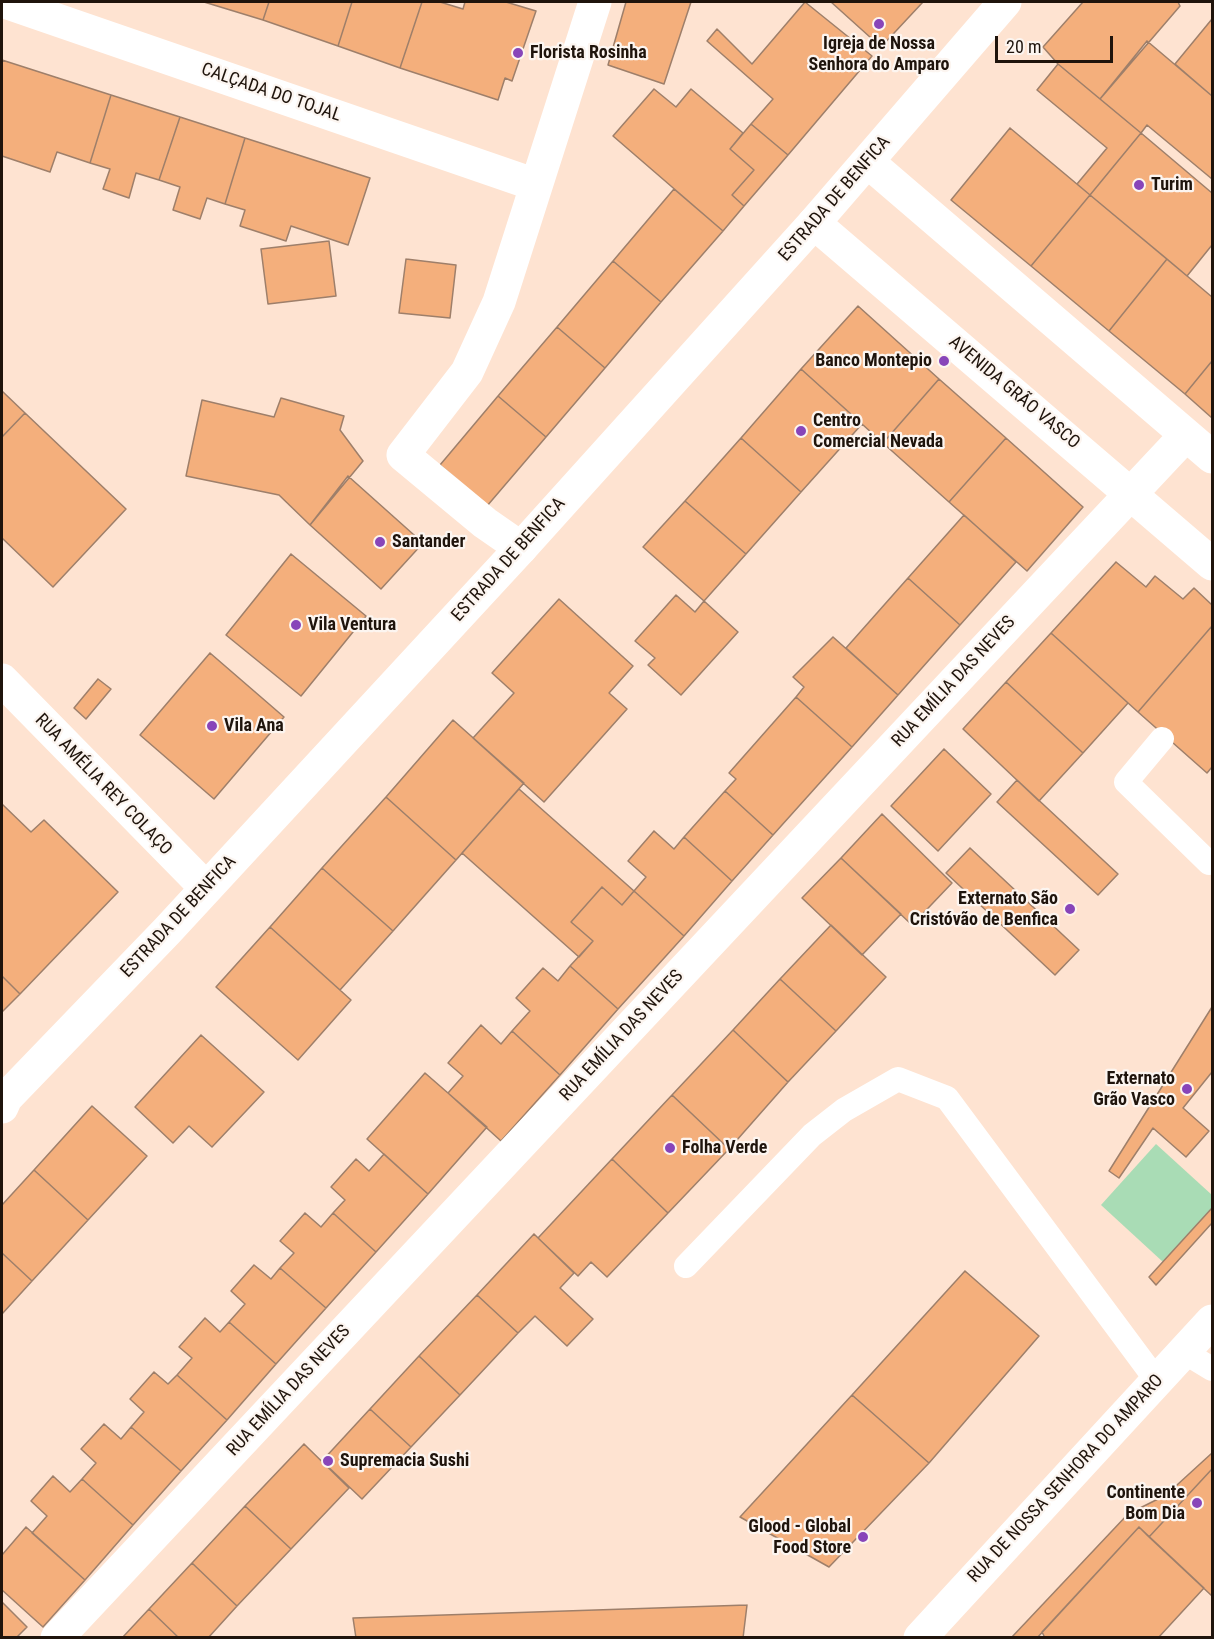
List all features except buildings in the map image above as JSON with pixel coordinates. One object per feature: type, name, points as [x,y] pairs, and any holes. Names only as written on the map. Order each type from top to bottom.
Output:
[{"type":"street","name":"CALÇADA DO TOJAL","points":[[5,2],[536,185]]},
{"type":"street","points":[[521,548],[485,523],[403,454],[467,372],[499,302],[596,2]]},
{"type":"street","name":"ESTRADA DE BENFICA","points":[[3,1102],[206,888],[521,548],[814,224],[1005,2]]},
{"type":"street","points":[[868,162],[1212,457]]},
{"type":"street","name":"AVENIDA GRÃO VASCO","points":[[814,224],[1212,564]]},
{"type":"street","name":"RUA EMÍLIA DAS NEVES","points":[[57,1638],[1186,435]]},
{"type":"street","name":"RUA AMÉLIA REY COLAÇO","points":[[2,680],[206,888]]},
{"type":"street","name":"RUA DE NOSSA SENHORA DO AMPARO","points":[[920,1638],[1212,1321]]},
{"type":"lane","points":[[1162,739],[1126,782],[1209,863]]},
{"type":"lane","points":[[686,1266],[812,1135],[844,1110],[898,1079],[947,1098],[1157,1381]]},
{"type":"lane","points":[[1184,1352],[1212,1369]]},
{"type":"green space","points":[[1156,1144],[1212,1195],[1212,1208],[1163,1262],[1101,1205]]},
{"type":"place","name":"Igreja de Nossa Senhora do Amparo","points":[[879,24]]},
{"type":"place","name":"Florista Rosinha","points":[[518,53]]},
{"type":"place","name":"Turim","points":[[1139,185]]},
{"type":"place","name":"Banco Montepio","points":[[944,361]]},
{"type":"place","name":"Centro Comercial Nevada","points":[[801,431]]},
{"type":"place","name":"Santander","points":[[380,542]]},
{"type":"place","name":"Vila Ventura","points":[[296,625]]},
{"type":"place","name":"Vila Ana","points":[[212,726]]},
{"type":"place","name":"Externato São Cristóvão de Benfica","points":[[1070,909]]},
{"type":"place","name":"Externato Grão Vasco","points":[[1187,1089]]},
{"type":"place","name":"Folha Verde","points":[[670,1148]]},
{"type":"place","name":"Supremacia Sushi","points":[[328,1461]]},
{"type":"place","name":"Continente Bom Dia","points":[[1197,1503]]},
{"type":"place","name":"Glood - Global Food Store","points":[[863,1537]]}]
